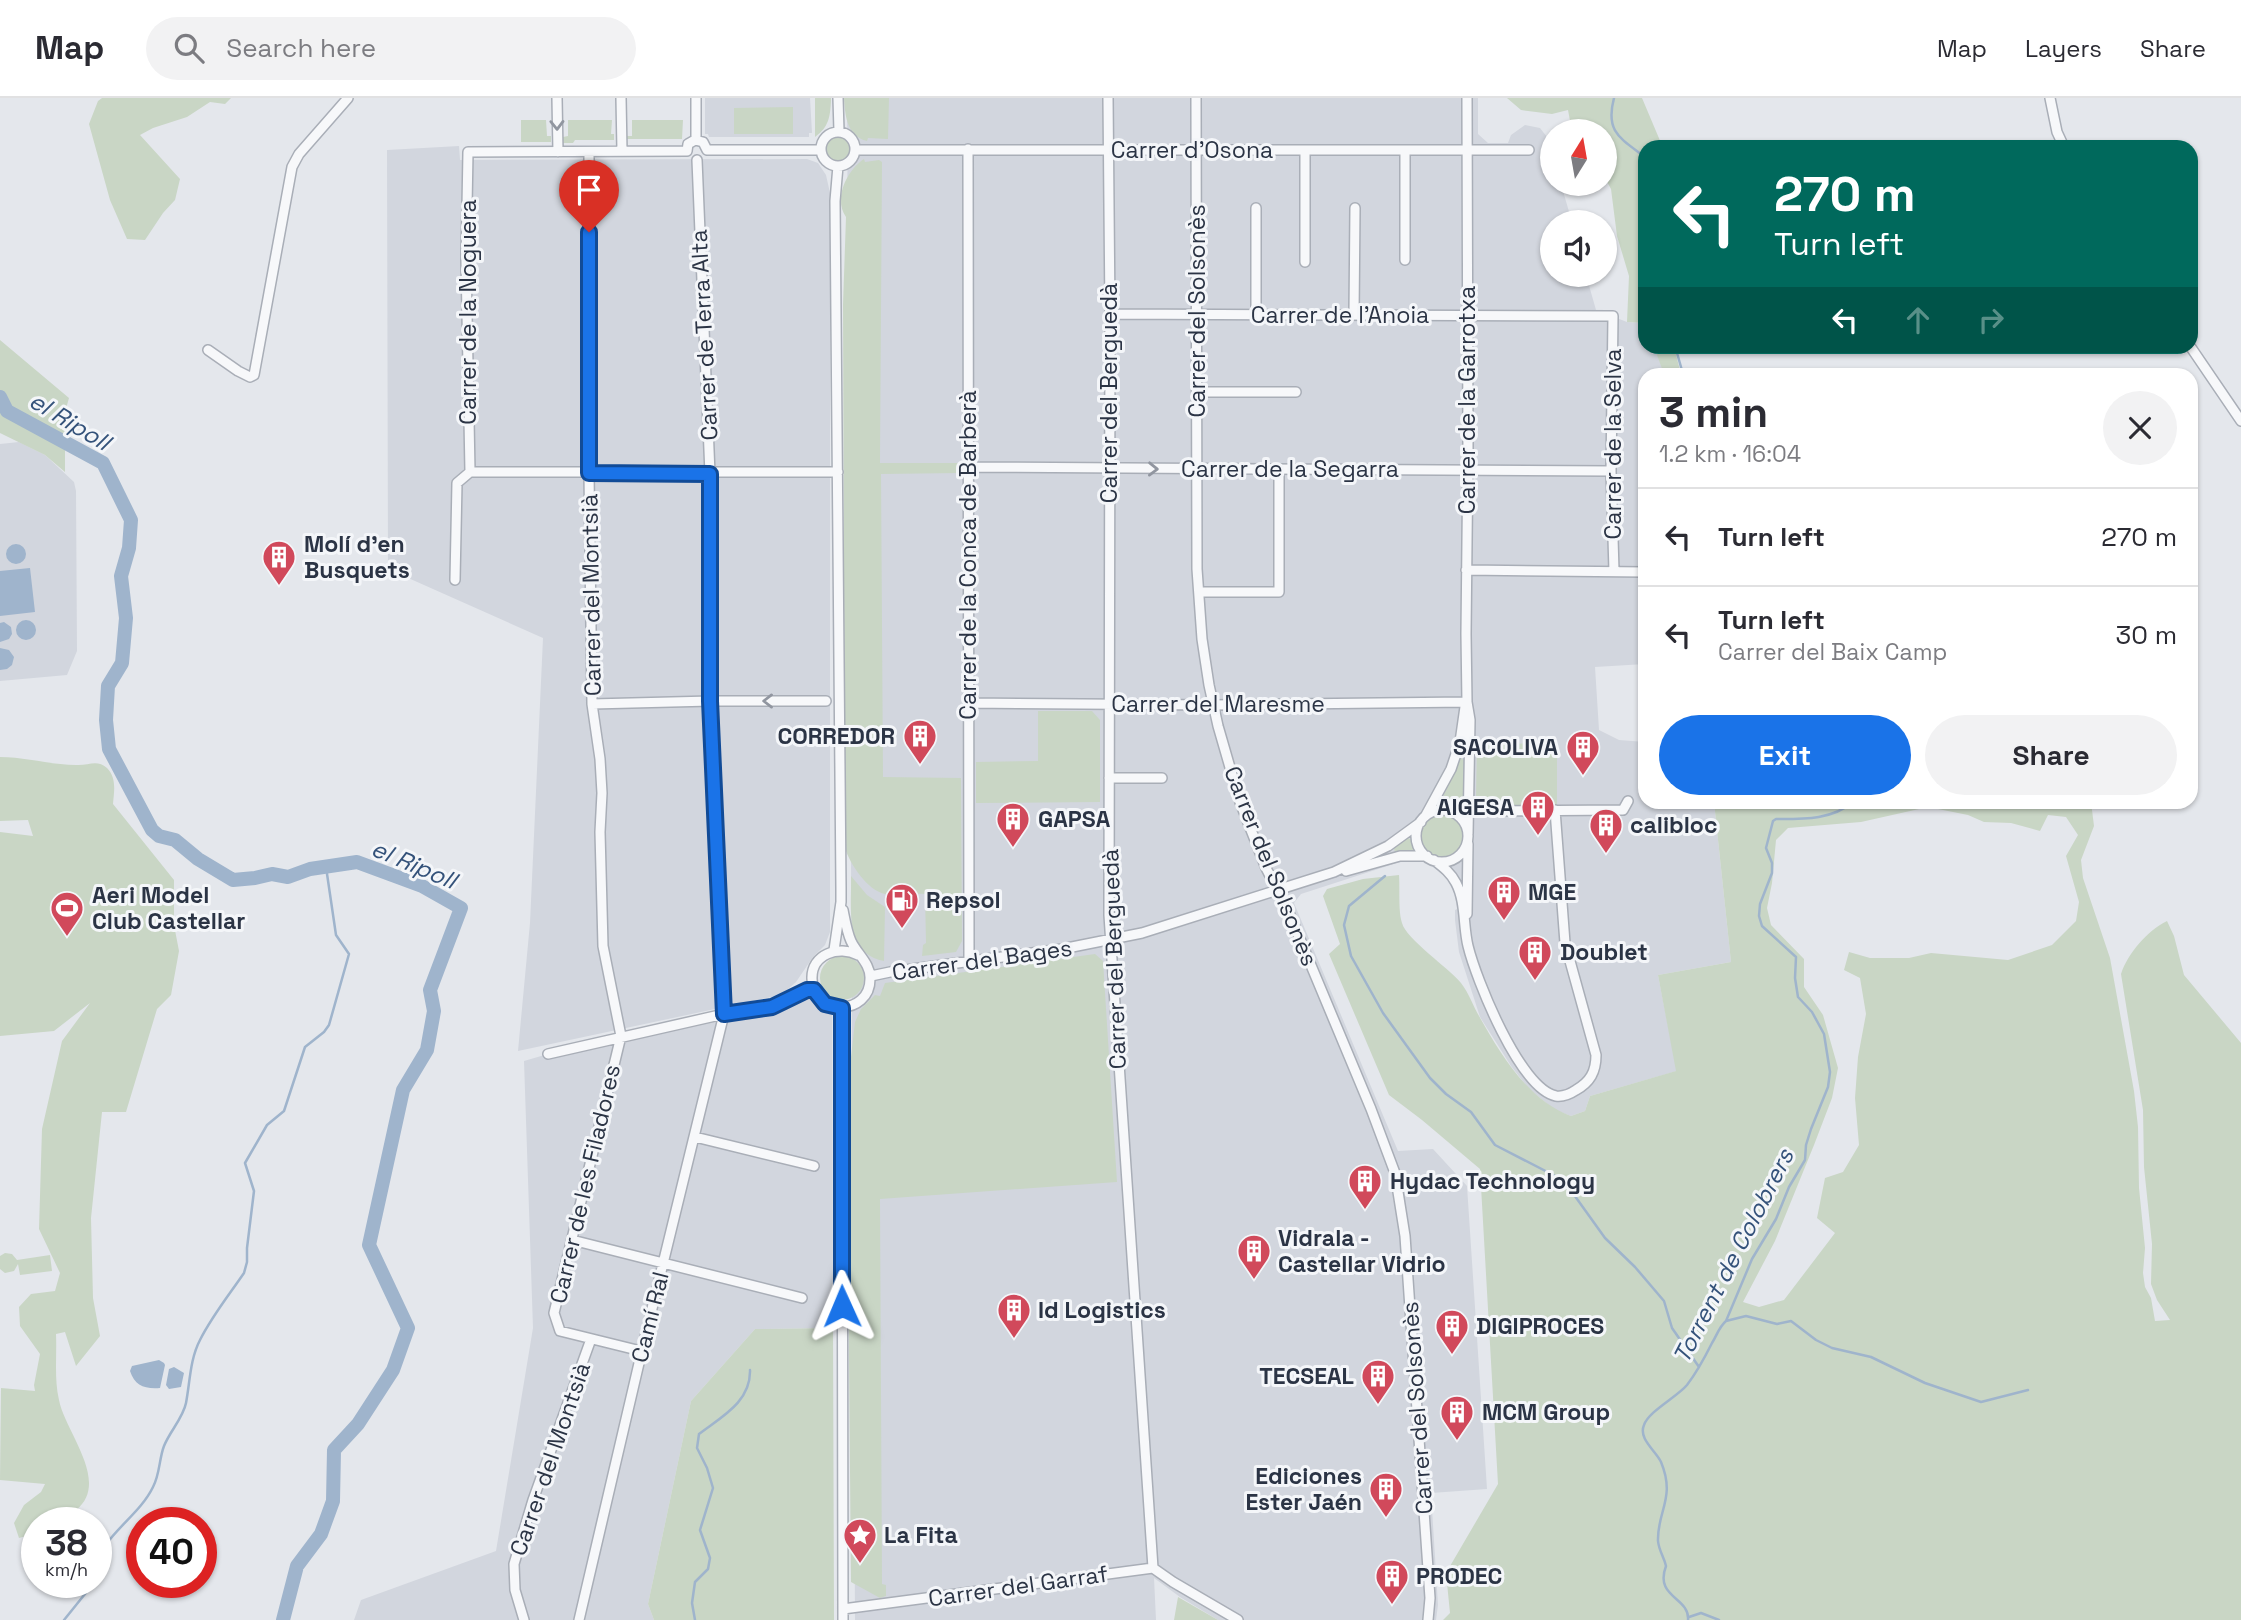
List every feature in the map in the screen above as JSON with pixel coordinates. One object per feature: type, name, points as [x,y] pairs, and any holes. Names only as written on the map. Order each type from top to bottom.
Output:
[{"type":"street","points":[[208,350],[241,373],[250,377],[254,375],[292,167],[299,155],[348,98]]},
{"type":"street","points":[[557,98],[558,152],[687,151]]},
{"type":"street","points":[[621,98],[622,151]]},
{"type":"street","points":[[696,98],[696,140]]},
{"type":"street","points":[[838,98],[839,131]]},
{"type":"street","name":"Carrer del Berguedà","points":[[1108,98],[1110,940],[1153,1567]]},
{"type":"street","name":"Carrer del Solsonès","points":[[1196,98],[1197,469],[1202,639],[1213,705],[1240,802],[1376,1118],[1397,1182],[1406,1250],[1430,1598],[1428,1620]]},
{"type":"street","name":"Carrer de la Garrotxa","points":[[1422,820],[1437,799],[1451,769],[1460,742],[1466,702],[1467,98]]},
{"type":"street","points":[[2050,98],[2061,140]]},
{"type":"street","points":[[839,131],[853,140],[855,149],[853,159],[838,166],[825,160],[821,150],[825,138],[839,131]]},
{"type":"street","points":[[696,140],[703,142],[707,149],[704,157],[697,160],[689,157],[687,151],[688,144],[696,140]]},
{"type":"street","points":[[707,149],[821,150]]},
{"type":"street","name":"Carrer d'Osona","points":[[855,149],[1529,150]]},
{"type":"street","name":"Carrer de la Conca de Barberà","points":[[968,149],[969,961]]},
{"type":"street","points":[[1304,151],[1305,262]]},
{"type":"street","points":[[1405,151],[1405,260]]},
{"type":"street","name":"Carrer de la Noguera","points":[[470,472],[466,261],[468,152],[558,152]]},
{"type":"street","name":"Carrer del Montsià","points":[[589,152],[592,704],[602,793],[600,832],[603,946],[621,1036]]},
{"type":"street","name":"Carrer de Terra Alta","points":[[697,160],[710,474],[710,701],[724,1014]]},
{"type":"street","points":[[834,950],[841,902],[835,201],[838,166]]},
{"type":"street","points":[[1255,314],[1256,208]]},
{"type":"street","points":[[1354,315],[1355,208]]},
{"type":"street","name":"Carrer de l'Anoia","points":[[1110,314],[1613,316]]},
{"type":"street","name":"Carrer de la Selva","points":[[1613,316],[1611,471],[1614,571]]},
{"type":"street","points":[[2195,354],[2241,421]]},
{"type":"street","points":[[1197,392],[1296,392]]},
{"type":"street","name":"Carrer de la Segarra","points":[[968,467],[1611,471]]},
{"type":"street","points":[[1199,592],[1279,592],[1279,469]]},
{"type":"street","points":[[455,580],[457,483],[470,472],[838,472]]},
{"type":"street","points":[[1466,570],[1638,572]]},
{"type":"street","points":[[592,704],[826,701]]},
{"type":"street","name":"Carrer del Maresme","points":[[968,702],[1213,705],[1466,702]]},
{"type":"street","name":"Carrer de la Garrotxa","points":[[1465,929],[1468,902],[1470,720],[1466,702]]},
{"type":"street","points":[[1109,778],[1163,778]]},
{"type":"street","points":[[1469,811],[1622,810],[1628,801]]},
{"type":"street","points":[[1437,810],[1452,812],[1463,820],[1468,838],[1465,848],[1455,858],[1441,862],[1430,858],[1417,840],[1422,820],[1437,810]]},
{"type":"street","name":"Carrer de la Garrotxa","points":[[1430,858],[1444,868],[1456,884],[1475,971],[1505,1039],[1530,1075],[1545,1091],[1564,1096],[1587,1082],[1595,1070],[1596,1055],[1565,943],[1555,810]]},
{"type":"street","name":"Carrer del Bages","points":[[1334,872],[1388,846],[1422,820]]},
{"type":"street","name":"Carrer del Bages","points":[[871,976],[1110,940],[1142,933],[1334,872],[1400,856],[1430,858]]},
{"type":"street","points":[[841,902],[850,940],[858,955]]},
{"type":"street","points":[[834,950],[851,951],[858,955],[865,961],[871,976],[866,995],[851,1007],[825,1004],[814,990],[814,966],[819,959],[834,950]]},
{"type":"street","points":[[548,1054],[724,1014],[772,1007],[807,990],[814,990]]},
{"type":"street","points":[[842,1008],[843,1620]]},
{"type":"street","name":"Camí Ral","points":[[579,1620],[641,1351],[724,1014]]},
{"type":"street","name":"Carrer de les Filadores","points":[[621,1036],[554,1313],[560,1331],[641,1351]]},
{"type":"street","points":[[695,1136],[814,1166]]},
{"type":"street","points":[[572,1240],[802,1298]]},
{"type":"street","name":"Carrer del Montsià","points":[[524,1620],[515,1590],[514,1564],[533,1500],[590,1339]]},
{"type":"street","points":[[1153,1567],[1238,1620]]},
{"type":"street","name":"Carrer del Garraf","points":[[843,1609],[1153,1567]]},
{"type":"shaded area","points":[[705,98],[810,98],[812,133],[809,133],[809,137],[709,137],[705,134]]},
{"type":"shaded area","points":[[847,98],[1478,98],[1478,134],[1488,143],[1508,143],[1511,135],[1525,125],[1540,128],[1540,196],[1564,196],[1569,210],[1540,210],[1540,287],[1589,287],[1596,310],[1627,322],[1638,323],[1638,354],[1658,354],[1664,368],[1638,368],[1638,664],[1595,667],[1599,730],[1619,740],[1638,741],[1638,809],[1715,809],[1731,962],[1658,975],[1677,1071],[1590,1096],[1585,1111],[1571,1116],[1555,1110],[1529,1089],[1480,1017],[1459,952],[1455,894],[1447,878],[1430,864],[1406,860],[1301,894],[1294,903],[1398,1151],[1433,1149],[1467,1186],[1487,1489],[1431,1493],[1438,1605],[1436,1620],[1218,1620],[1154,1578],[1156,1620],[855,1620]]},
{"type":"shaded area","points":[[459,146],[460,160],[807,159],[818,163],[826,175],[830,193],[830,932],[825,945],[796,982],[776,996],[518,1051],[530,923],[543,638],[388,569],[387,150]]},
{"type":"shaded area","points":[[19,442],[45,455],[74,482],[77,651],[67,675],[0,681],[0,444]]},
{"type":"shaded area","points":[[807,990],[832,1011],[833,1328],[755,1329],[691,1401],[648,1604],[654,1620],[354,1620],[361,1600],[496,1551],[533,1328],[524,1061],[772,1007]]},
{"type":"green space","points":[[102,98],[231,98],[225,104],[210,102],[187,117],[140,135],[180,179],[175,200],[145,240],[127,239],[110,200],[89,124],[98,101]]},
{"type":"green space","points":[[815,98],[831,98],[831,101],[828,121],[815,137]]},
{"type":"green space","points":[[844,98],[889,98],[888,139],[868,138],[867,141],[855,135],[846,118]]},
{"type":"green space","points":[[1507,98],[1642,98],[1660,140],[1638,140],[1638,323],[1627,322],[1629,276],[1617,236],[1617,210],[1614,210],[1612,196],[1617,196],[1617,119],[1570,119],[1568,110],[1552,114],[1521,110]]},
{"type":"green space","points":[[793,107],[793,134],[734,134],[734,108]]},
{"type":"green space","points":[[521,120],[546,120],[547,136],[551,136],[551,142],[521,142]]},
{"type":"green space","points":[[568,120],[612,120],[611,134],[614,134],[614,140],[575,140],[573,143],[563,143],[563,137],[568,136]]},
{"type":"green space","points":[[632,120],[683,120],[682,139],[627,139],[627,136],[632,136]]},
{"type":"green space","points":[[837,137],[846,141],[850,150],[846,159],[837,163],[828,159],[824,150],[828,141]]},
{"type":"green space","points":[[864,159],[865,162],[882,162],[880,463],[961,463],[961,473],[881,474],[883,777],[961,778],[962,941],[956,952],[922,956],[923,945],[926,943],[925,894],[890,895],[878,892],[860,876],[845,848],[843,305],[846,217],[841,202],[847,177]]},
{"type":"green space","points":[[0,340],[69,398],[65,412],[65,472],[45,455],[0,433]]},
{"type":"green space","points":[[1657,354],[1676,354],[1679,368],[1662,368]]},
{"type":"green space","points":[[1038,711],[1092,711],[1100,720],[1100,802],[976,803],[976,762],[1038,761]]},
{"type":"green space","points":[[1557,743],[1557,805],[1486,805],[1476,797],[1477,744]]},
{"type":"green space","points":[[0,757],[67,765],[103,765],[114,781],[113,804],[174,880],[174,925],[179,951],[171,995],[157,1009],[126,1112],[102,1112],[91,1218],[93,1298],[100,1336],[76,1366],[65,1332],[56,1334],[57,1392],[88,1471],[86,1499],[79,1507],[23,1507],[41,1492],[45,1484],[0,1480],[1,1388],[35,1391],[40,1354],[20,1326],[19,1307],[31,1294],[55,1291],[60,1273],[39,1229],[42,1129],[62,1041],[90,1003],[54,1031],[0,1036],[0,832],[33,836],[28,820],[0,821]]},
{"type":"green space","points":[[1461,758],[1465,761],[1463,812],[1440,803]]},
{"type":"green space","points":[[1715,809],[1919,809],[1861,822],[1788,828],[1776,840],[1767,908],[1771,925],[1804,959],[1804,987],[1823,1015],[1838,1068],[1832,1098],[1814,1145],[1775,1241],[1743,1302],[1759,1307],[1784,1300],[1835,1233],[1817,1218],[1825,1178],[1843,1172],[1859,1145],[1855,1098],[1858,1057],[1866,1014],[1860,978],[1844,970],[1849,952],[1870,958],[1909,958],[1931,953],[2008,960],[2052,945],[2076,921],[2079,902],[2066,856],[2078,835],[2066,817],[2048,815],[2040,831],[2011,823],[1984,822],[1968,815],[1938,809],[2092,809],[2094,826],[2081,860],[2083,878],[2110,958],[2134,1091],[2145,1248],[2143,1273],[2155,1321],[2170,1320],[2157,1300],[2151,1284],[2152,1244],[2144,1167],[2143,1110],[2121,974],[2133,951],[2152,931],[2167,921],[2174,936],[2184,975],[2241,1043],[2241,1620],[1443,1620],[1450,1613],[1446,1573],[1498,1484],[1480,1169],[1389,1095],[1329,954],[1340,944],[1323,896],[1327,889],[1363,879],[1399,875],[1400,912],[1405,930],[1461,983],[1506,1061],[1517,1075],[1542,1099],[1571,1116],[1585,1111],[1590,1096],[1676,1071],[1658,975],[1731,962]]},
{"type":"green space","points":[[1443,813],[1459,820],[1466,836],[1459,852],[1443,859],[1427,852],[1420,836],[1427,820]]},
{"type":"green space","points":[[1408,838],[1412,840],[1414,849],[1395,853],[1394,848]]},
{"type":"green space","points":[[851,876],[867,895],[885,907],[884,961],[862,949],[856,939],[852,927]]},
{"type":"green space","points":[[1095,954],[1103,961],[1117,1182],[880,1199],[882,1584],[886,1585],[886,1596],[880,1598],[851,1582],[847,1134],[848,1083],[855,1022],[861,1009],[875,995],[880,996],[885,983]]},
{"type":"green space","points":[[842,956],[857,963],[864,978],[857,993],[842,1000],[827,993],[820,978],[827,963]]},
{"type":"green space","points":[[5,1253],[12,1254],[17,1260],[50,1255],[52,1271],[20,1275],[18,1264],[14,1271],[5,1273],[0,1269],[0,1256]]},
{"type":"green space","points":[[833,1328],[834,1620],[654,1620],[648,1604],[691,1401],[755,1329]]},
{"type":"green space","points":[[21,1510],[21,1537],[19,1538],[14,1523]]},
{"type":"green space","points":[[1178,1597],[1218,1620],[1174,1620]]},
{"type":"water","points":[[16,544],[23,547],[26,554],[23,561],[16,564],[9,561],[6,554],[9,547]]},
{"type":"water","points":[[30,568],[35,612],[0,616],[0,571]]},
{"type":"water","points":[[26,620],[33,623],[36,630],[33,637],[26,640],[19,637],[16,630],[19,623]]},
{"type":"water","points":[[4,622],[11,627],[12,634],[9,639],[0,642],[0,623]]},
{"type":"water","points":[[0,648],[9,650],[14,657],[12,665],[7,669],[0,670]]},
{"type":"water","points":[[159,1360],[165,1365],[160,1388],[149,1388],[137,1383],[130,1371],[132,1366]]},
{"type":"water","points":[[174,1367],[184,1373],[181,1387],[169,1389],[166,1385],[169,1369]]},
{"type":"waterway","name":"Torrent de Colobrers","points":[[1614,98],[1613,127],[1622,139],[1638,152]]},
{"type":"waterway","name":"Torrent de Colobrers","points":[[1677,354],[1681,368]]},
{"type":"waterway","name":"el Ripoll","points":[[0,397],[7,411],[103,463],[131,520],[129,548],[121,576],[126,618],[122,663],[108,686],[106,720],[109,749],[152,830],[159,836],[175,840],[198,859],[233,880],[272,874],[288,877],[310,869],[357,862],[422,886],[461,908],[430,990],[434,1011],[427,1050],[403,1090],[369,1245],[408,1328],[393,1370],[358,1424],[334,1450],[333,1501],[321,1534],[297,1566],[283,1620]]},
{"type":"waterway","name":"Torrent de Colobrers","points":[[1688,1620],[1684,1606],[1665,1585],[1666,1566],[1659,1548],[1658,1530],[1667,1485],[1661,1462],[1645,1440],[1643,1430],[1651,1415],[1687,1385],[1701,1364],[1726,1321],[1752,1259],[1776,1219],[1789,1187],[1805,1160],[1806,1145],[1828,1087],[1830,1072],[1824,1034],[1812,1012],[1798,997],[1796,957],[1762,926],[1759,916],[1760,904],[1772,873],[1772,863],[1766,848],[1773,821],[1776,819],[1807,818],[1843,809]]},
{"type":"waterway","points":[[112,1537],[140,1507],[153,1487],[164,1446],[186,1403],[197,1347],[210,1322],[244,1273],[254,1191],[245,1163],[267,1125],[284,1111],[305,1047],[329,1025],[349,954],[336,935],[326,867]]},
{"type":"waterway","points":[[1385,876],[1349,906],[1344,925],[1351,956],[1383,1013],[1430,1078],[1446,1094],[1471,1112],[1495,1145],[1561,1179],[1605,1238],[1664,1301],[1672,1328],[1699,1367]]},
{"type":"waterway","points":[[1726,1321],[1746,1316],[1777,1324],[1791,1321],[1816,1340],[1832,1348],[1871,1357],[1925,1383],[1981,1402],[2028,1390]]},
{"type":"waterway","points":[[695,1620],[692,1603],[695,1582],[708,1569],[710,1558],[700,1530],[713,1488],[697,1448],[699,1434],[740,1400],[746,1391],[750,1370]]},
{"type":"waterway","points":[[64,1620],[82,1598]]},
{"type":"waterway","points":[[1689,1617],[1701,1613],[1719,1620]]},
{"type":"place","name":"Molí d'en Busquets","points":[[279,587]]},
{"type":"place","name":"CORREDOR","points":[[920,766]]},
{"type":"place","name":"SACOLIVA","points":[[1583,777]]},
{"type":"place","name":"AIGESA","points":[[1538,837]]},
{"type":"place","name":"GAPSA","points":[[1013,849]]},
{"type":"place","name":"calibloc","points":[[1606,855]]},
{"type":"place","name":"MGE","points":[[1504,922]]},
{"type":"place","name":"Repsol","points":[[902,930]]},
{"type":"place","name":"Aeri Model Club Castellar","points":[[67,938]]},
{"type":"place","name":"Doublet","points":[[1535,982]]},
{"type":"place","name":"Hydac Technology","points":[[1365,1211]]},
{"type":"place","name":"Vidrala - Castellar Vidrio","points":[[1254,1281]]},
{"type":"place","name":"Id Logistics","points":[[1014,1340]]},
{"type":"place","name":"DIGIPROCES","points":[[1452,1356]]},
{"type":"place","name":"TECSEAL","points":[[1378,1406]]},
{"type":"place","name":"MCM Group","points":[[1457,1442]]},
{"type":"place","name":"Ediciones Ester Jaén","points":[[1386,1519]]},
{"type":"place","name":"La Fita","points":[[860,1565]]},
{"type":"place","name":"PRODEC","points":[[1392,1606]]},
{"type":"route","points":[[589,232],[589,473],[710,474],[710,701],[724,1014],[772,1007],[807,990],[814,990],[825,1004],[842,1008],[842,1306]]}]
